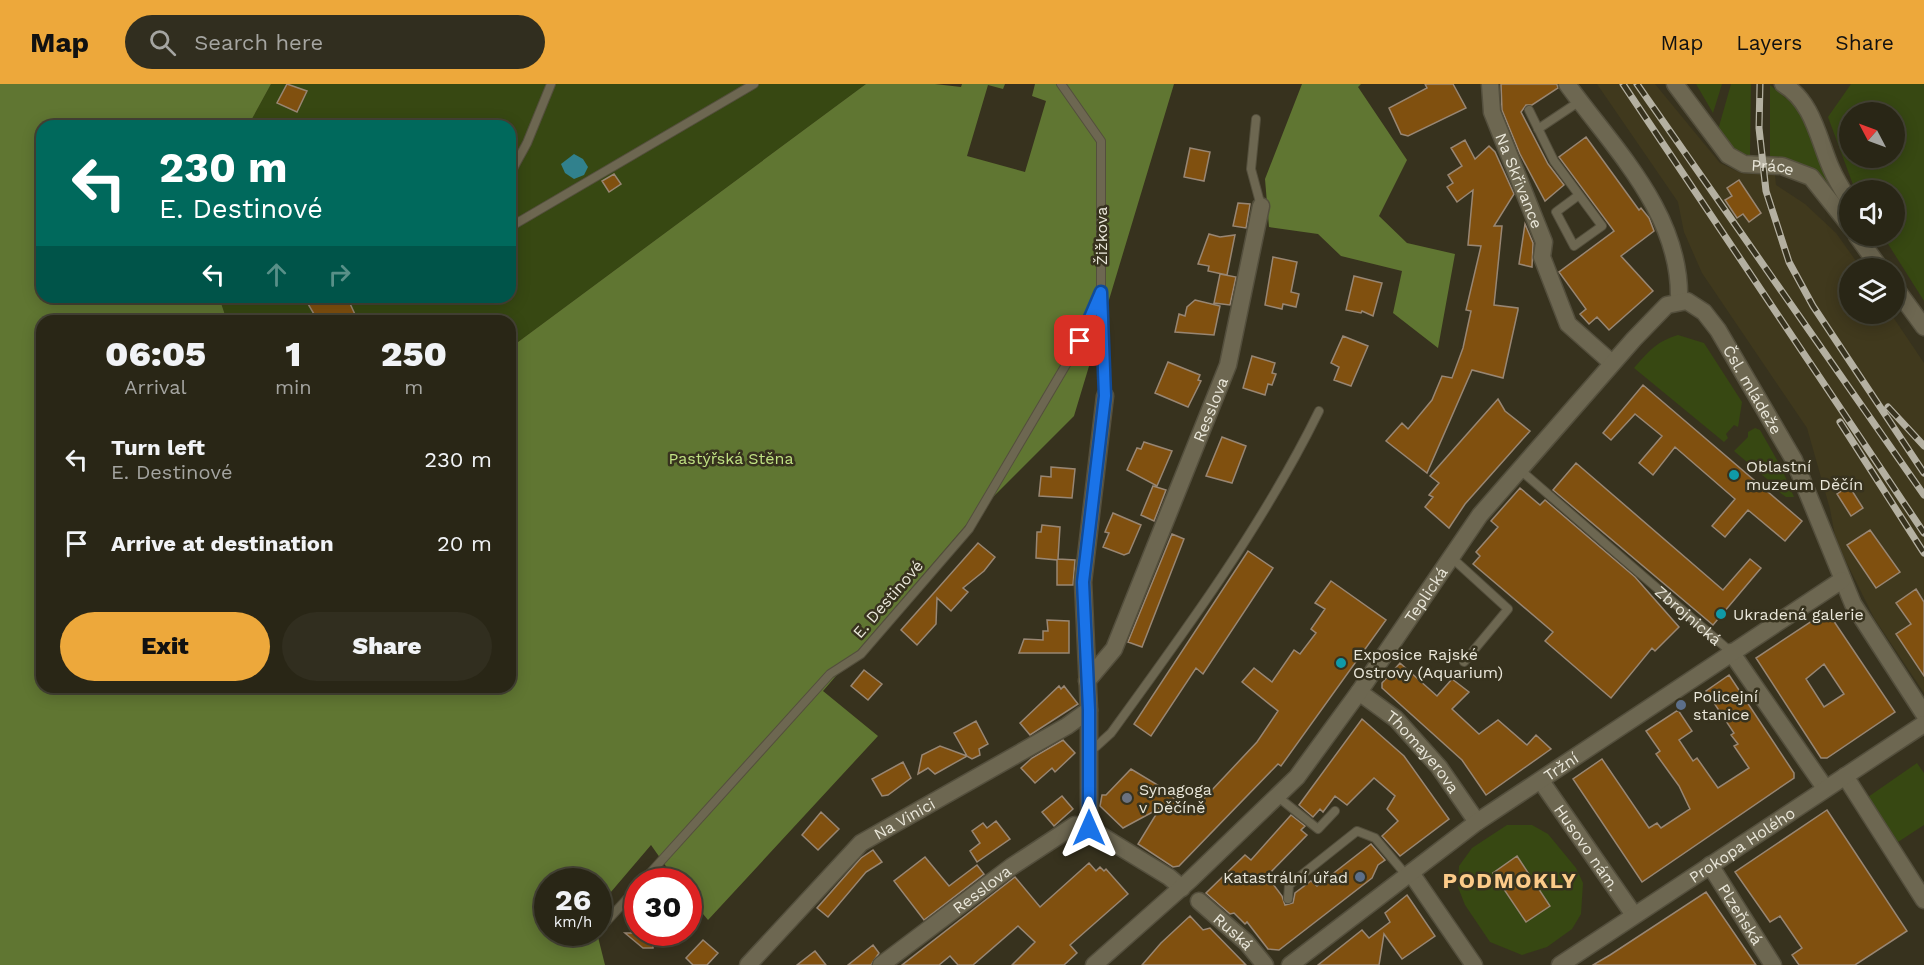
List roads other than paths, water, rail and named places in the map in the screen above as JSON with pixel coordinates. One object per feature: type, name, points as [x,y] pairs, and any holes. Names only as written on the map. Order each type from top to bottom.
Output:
[{"type":"street","name":"Na Skřivance","points":[[1490,84],[1492,112],[1544,242],[1542,256],[1569,324],[1612,363]]},
{"type":"street","points":[[1568,84],[1642,186],[1665,223],[1680,275],[1679,301]]},
{"type":"street","name":"Práce","points":[[1675,84],[1728,155],[1744,164],[1782,165],[1811,177],[1821,186],[1839,211]]},
{"type":"street","points":[[1790,86],[1815,122],[1831,167],[1839,182]]},
{"type":"street","name":"Resslova","points":[[1087,681],[1113,649],[1228,364],[1261,206]]},
{"type":"street","points":[[1905,300],[1924,327]]},
{"type":"street","name":"Teplická","points":[[1094,965],[1182,888],[1297,777],[1359,692],[1479,515],[1612,363],[1667,306],[1679,301]]},
{"type":"street","name":"Čsl. mládeže","points":[[1679,301],[1694,304],[1704,312],[1776,427],[1807,488],[1853,604],[1924,714]]},
{"type":"street","name":"Žižkova","points":[[1089,828],[1089,710],[1083,582],[1105,396]]},
{"type":"street","name":"Tržní","points":[[1290,965],[1477,822],[1842,580]]},
{"type":"street","name":"Zbrojnická","points":[[1731,652],[1825,788]]},
{"type":"street","name":"Thomayerova","points":[[1359,692],[1396,719],[1439,767],[1477,822]]},
{"type":"street","name":"Na Vinici","points":[[748,965],[861,843],[1067,726],[1089,710]]},
{"type":"street","name":"Prokopa Holého","points":[[1567,963],[1634,915],[1924,724]]},
{"type":"street","points":[[1845,776],[1924,900]]},
{"type":"street","name":"Husovo nám.","points":[[1541,781],[1634,915]]},
{"type":"street","name":"Resslova","points":[[881,965],[1023,859],[1075,825],[1089,828]]},
{"type":"street","points":[[1089,828],[1182,888]]},
{"type":"street","name":"Plzeňská","points":[[1710,865],[1773,965]]},
{"type":"street","points":[[1409,874],[1474,965]]},
{"type":"street","name":"Ruská","points":[[1199,901],[1246,942],[1265,965]]},
{"type":"lane","points":[[516,163],[527,143],[550,84]]},
{"type":"lane","points":[[516,223],[754,84]]},
{"type":"lane","name":"Žižkova","points":[[1061,84],[1101,141],[1101,292],[1105,396]]},
{"type":"lane","points":[[1538,129],[1580,101]]},
{"type":"lane","points":[[1529,110],[1554,161],[1602,226],[1574,246],[1556,212],[1579,195]]},
{"type":"lane","name":"Resslova","points":[[1256,119],[1251,170],[1261,206]]},
{"type":"lane","name":"E. Destinové","points":[[655,868],[830,674],[861,654],[969,529],[1080,341],[1101,292]]},
{"type":"lane","points":[[1089,754],[1111,733],[1216,585],[1284,478],[1319,411]]},
{"type":"lane","name":"Zbrojnická","points":[[1519,469],[1731,652]]},
{"type":"lane","points":[[1452,557],[1508,609],[1464,662]]},
{"type":"lane","points":[[1278,797],[1318,829],[1335,811]]},
{"type":"lane","points":[[1288,899],[1289,885],[1357,831],[1375,838],[1409,874]]},
{"type":"lane","points":[[612,915],[624,902]]},
{"type":"water","points":[[574,154],[583,159],[588,167],[584,175],[574,179],[565,173],[561,164]]},
{"type":"railway","points":[[1623,84],[1924,533]]},
{"type":"railway","points":[[1637,84],[1924,495]]},
{"type":"railway","points":[[1760,84],[1759,128],[1766,191],[1789,262],[1813,306],[1924,473]]},
{"type":"railway","points":[[1888,407],[1924,446]]},
{"type":"railway","points":[[1840,422],[1924,553]]},
{"type":"place","name":"Oblastní muzeum Děčín","points":[[1734,475]]},
{"type":"place","name":"Ukradená galerie","points":[[1721,614]]},
{"type":"place","name":"Exposice Rajské Ostrovy (Aquarium)","points":[[1341,663]]},
{"type":"place","name":"Policejní stanice","points":[[1681,705]]},
{"type":"place","name":"Synagoga v Děčíně","points":[[1127,798]]},
{"type":"place","name":"Katastrální úřad","points":[[1360,877]]},
{"type":"district","name":"PODMOKLY","points":[[1510,880]]},
{"type":"park label","name":"Pastýřská Stěna","points":[[731,458]]}]
